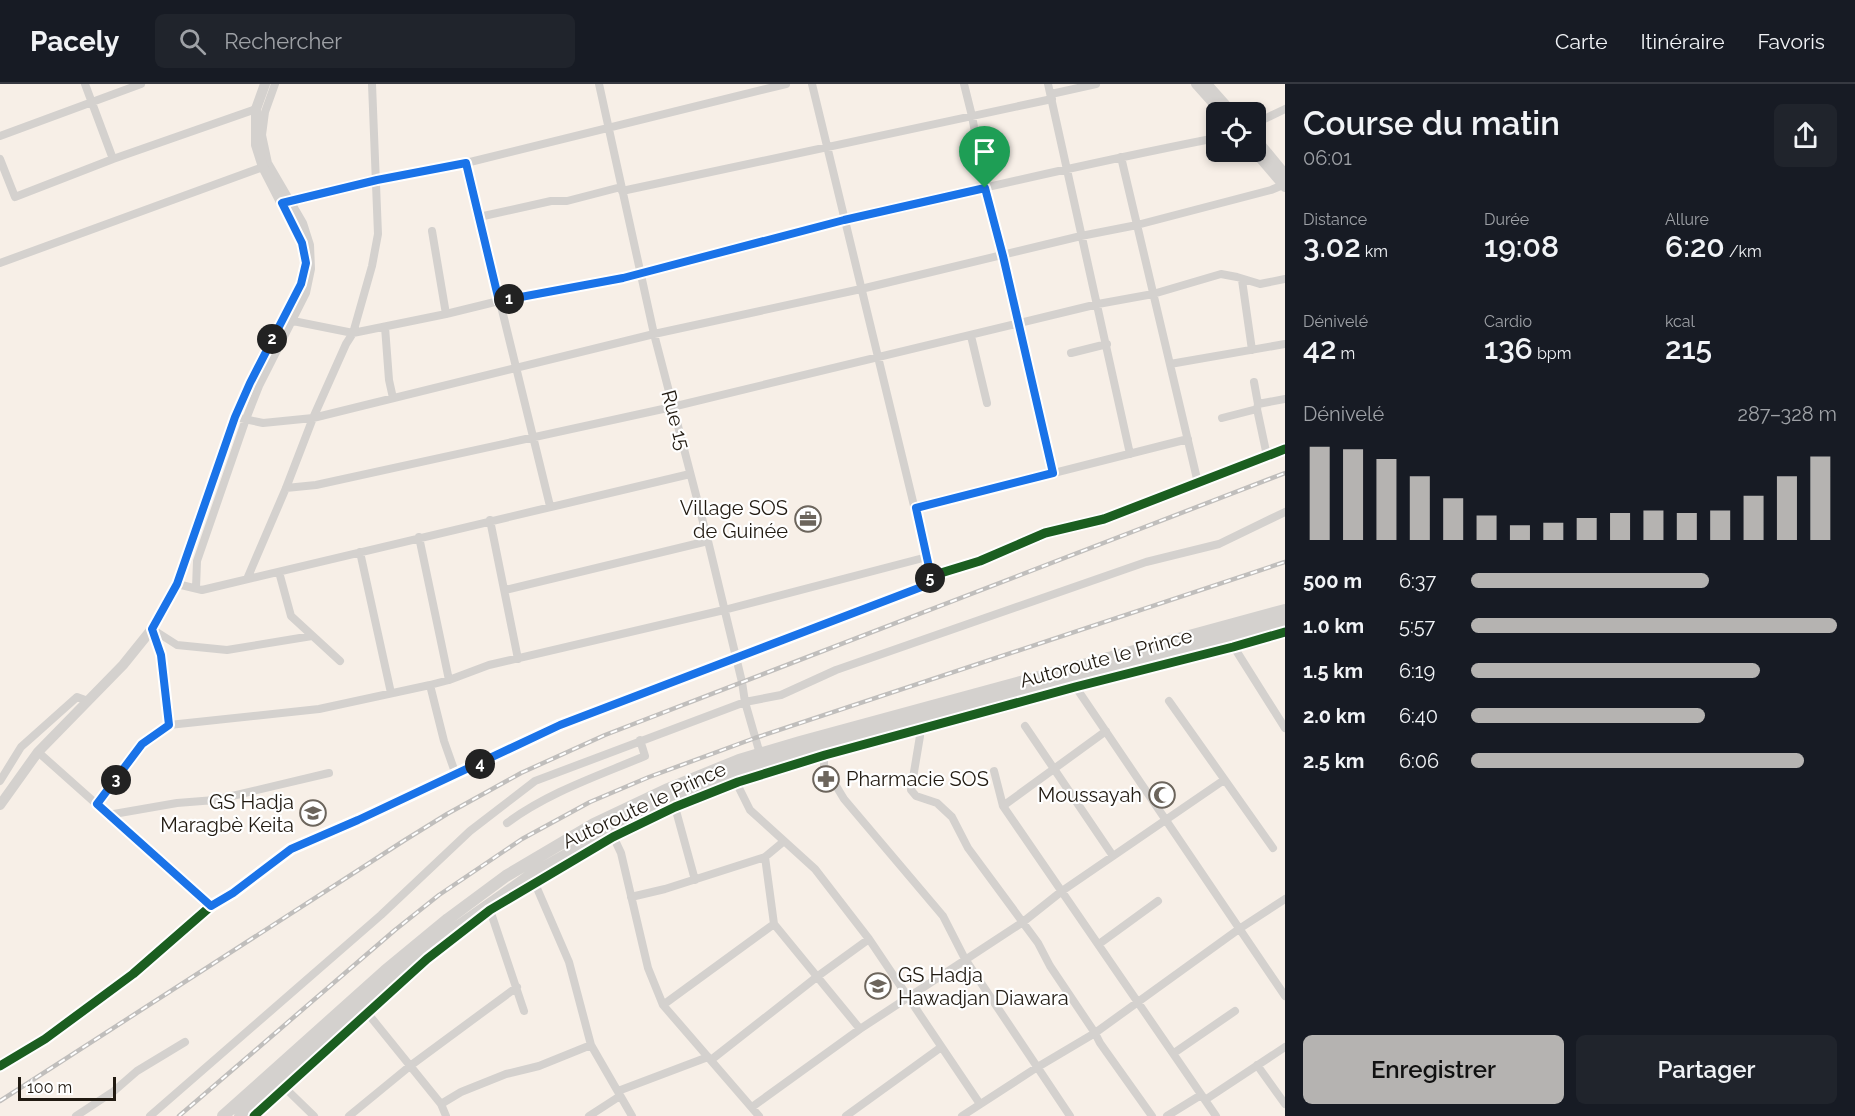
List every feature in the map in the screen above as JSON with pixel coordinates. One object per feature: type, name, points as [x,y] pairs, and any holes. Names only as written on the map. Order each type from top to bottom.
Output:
[{"type":"main road","points":[[0,805],[38,752],[123,665],[152,629],[177,584],[240,418],[301,284],[306,263],[302,243],[286,202],[263,167],[256,145],[256,110],[265,84]]},
{"type":"main road","points":[[1196,84],[1212,102]]},
{"type":"main road","points":[[1207,84],[1223,102]]},
{"type":"main road","points":[[1266,155],[1284,182]]},
{"type":"main road","points":[[1265,162],[1284,182]]},
{"type":"main road","name":"Autoroute le Prince","points":[[223,1116],[385,971],[448,919],[506,876],[594,824],[668,789],[739,760],[953,699],[1285,610]]},
{"type":"main road","name":"Autoroute le Prince","points":[[240,1116],[282,1085],[456,928],[532,879],[673,799],[824,751],[1231,642],[1285,622]]},
{"type":"street","points":[[85,84],[113,159]]},
{"type":"street","points":[[0,136],[141,84]]},
{"type":"street","points":[[275,84],[265,112],[262,135],[268,163],[286,202],[377,180],[466,163],[786,84]]},
{"type":"street","points":[[247,579],[313,418],[346,344],[354,333],[372,266],[378,234],[372,84]]},
{"type":"street","name":"Rue 15","points":[[599,84],[654,334],[708,541],[745,702],[760,754]]},
{"type":"street","points":[[812,84],[931,576]]},
{"type":"street","points":[[964,84],[985,188],[1053,473]]},
{"type":"street","points":[[1048,84],[1130,454]]},
{"type":"street","points":[[479,217],[551,201],[567,201],[972,116],[1096,84]]},
{"type":"street","points":[[0,159],[15,197],[113,159],[256,110]]},
{"type":"street","points":[[1266,119],[1285,110]]},
{"type":"street","points":[[286,319],[354,333],[385,327],[499,301],[597,283],[844,220],[1206,140]]},
{"type":"street","points":[[1121,157],[1198,483]]},
{"type":"street","points":[[466,163],[550,507]]},
{"type":"street","points":[[0,263],[263,167]]},
{"type":"street","points":[[196,588],[196,561],[240,418],[263,423],[313,418],[654,334],[861,290],[1082,236],[1137,225],[1271,190],[1284,182]]},
{"type":"street","points":[[432,231],[446,314]]},
{"type":"street","points":[[286,488],[316,485],[672,407],[1098,304],[1154,294],[1221,274],[1260,284],[1285,279]]},
{"type":"street","points":[[1242,280],[1252,350]]},
{"type":"street","points":[[385,327],[389,380],[393,398]]},
{"type":"street","points":[[971,336],[987,403]]},
{"type":"street","points":[[1071,353],[1107,344]]},
{"type":"street","points":[[1170,364],[1285,344]]},
{"type":"street","points":[[1254,382],[1267,456]]},
{"type":"street","points":[[1222,418],[1285,399]]},
{"type":"street","points":[[916,508],[1188,440]]},
{"type":"street","points":[[0,1066],[45,1039],[133,974],[211,906],[233,893],[291,849],[456,775],[560,725],[924,586],[931,576],[980,561],[1045,533],[1104,519],[1285,449]]},
{"type":"street","points":[[177,584],[202,590],[690,474]]},
{"type":"street","points":[[150,1116],[381,915],[470,831],[534,781],[745,702],[781,695],[836,670],[1146,562],[1220,544],[1285,512]]},
{"type":"street","points":[[490,520],[518,659]]},
{"type":"street","points":[[419,537],[449,680]]},
{"type":"street","points":[[505,590],[708,541]]},
{"type":"street","points":[[360,552],[391,693]]},
{"type":"street","points":[[97,804],[142,744],[169,725],[319,709],[430,685],[489,665],[724,610],[927,557]]},
{"type":"street","points":[[279,572],[291,616],[340,662]]},
{"type":"street","points":[[152,629],[177,645],[227,650],[312,636]]},
{"type":"street","points":[[152,629],[161,655],[169,725]]},
{"type":"street","points":[[1285,632],[1231,642],[1285,728]]},
{"type":"street","points":[[1073,683],[1285,996]]},
{"type":"street","points":[[430,685],[444,741],[456,775]]},
{"type":"street","points":[[0,782],[21,747],[77,697],[88,701]]},
{"type":"street","points":[[1169,700],[1273,848]]},
{"type":"street","points":[[917,726],[920,736],[911,790],[916,796],[937,803],[952,817],[968,848],[1038,943],[1050,966],[1100,1043],[1152,1116]]},
{"type":"street","points":[[1025,726],[1113,856]]},
{"type":"street","points":[[1003,806],[1106,731]]},
{"type":"street","points":[[507,823],[560,791],[645,756],[640,740]]},
{"type":"street","points":[[824,751],[824,766],[840,792],[943,916],[965,959],[1070,1116]]},
{"type":"street","points":[[38,752],[211,906]]},
{"type":"street","points":[[994,771],[1003,806],[1216,1116]]},
{"type":"street","points":[[108,815],[177,803],[215,800],[329,773]]},
{"type":"street","points":[[759,1116],[663,1005],[648,968],[621,853],[612,833],[737,778],[750,810],[815,869],[869,939],[906,998],[980,1104]]},
{"type":"street","points":[[752,1107],[860,1029],[1023,922],[1062,891],[1224,780]]},
{"type":"street","points":[[675,807],[694,880]]},
{"type":"street","points":[[631,897],[765,857],[783,842]]},
{"type":"street","points":[[765,857],[774,924],[860,1029]]},
{"type":"street","points":[[446,1116],[441,1104],[365,1010],[532,879],[569,962],[591,1045],[632,1116]]},
{"type":"street","points":[[962,1116],[1095,1033],[1239,929],[1285,899]]},
{"type":"street","points":[[1099,944],[1158,901]]},
{"type":"street","points":[[490,910],[524,1011]]},
{"type":"street","points":[[663,1005],[774,924]]},
{"type":"street","points":[[589,1116],[619,1094],[709,1058],[869,939]]},
{"type":"street","points":[[349,1116],[410,1066],[517,987]]},
{"type":"street","points":[[1173,1053],[1235,1011]]},
{"type":"street","points":[[76,1116],[114,1091],[137,1071],[185,1042]]},
{"type":"street","points":[[441,1104],[460,1092],[506,1074],[539,1066],[591,1045]]},
{"type":"street","points":[[1167,1116],[1285,1047]]},
{"type":"street","points":[[846,1116],[940,1048]]},
{"type":"street","points":[[1257,1065],[1285,1104]]},
{"type":"street","points":[[254,1116],[282,1085],[314,1116]]},
{"type":"railway","points":[[0,1101],[405,840],[521,773],[605,735],[1285,473]]},
{"type":"railway","points":[[179,1116],[395,930],[439,895],[522,839],[590,802],[649,777],[755,738],[1285,562]]},
{"type":"cycle path","points":[[0,1066],[45,1039],[133,974],[211,906],[233,893],[291,849],[560,725],[924,586],[931,576],[980,561],[1045,533],[1104,519],[1285,449]]},
{"type":"cycle path","points":[[254,1116],[427,959],[490,910],[613,837],[675,807],[738,782],[825,755],[1285,632]]},
{"type":"place","name":"Village SOS de Guinée","points":[[808,519]]},
{"type":"place","name":"Pharmacie SOS","points":[[826,779]]},
{"type":"place","name":"Moussayah","points":[[1162,795]]},
{"type":"place","name":"GS Hadja Maragbè Keita","points":[[313,813]]},
{"type":"place","name":"GS Hadja Hawadjan Diawara","points":[[878,986]]},
{"type":"route","points":[[466,163],[499,301],[623,278],[844,220],[985,188],[1053,473],[916,508],[931,576],[924,586],[560,725],[456,775],[291,849],[233,893],[211,906],[97,804],[142,744],[169,725],[161,655],[152,629],[177,584],[235,417],[301,284],[306,263],[302,243],[282,203],[377,180],[466,163]]}]
